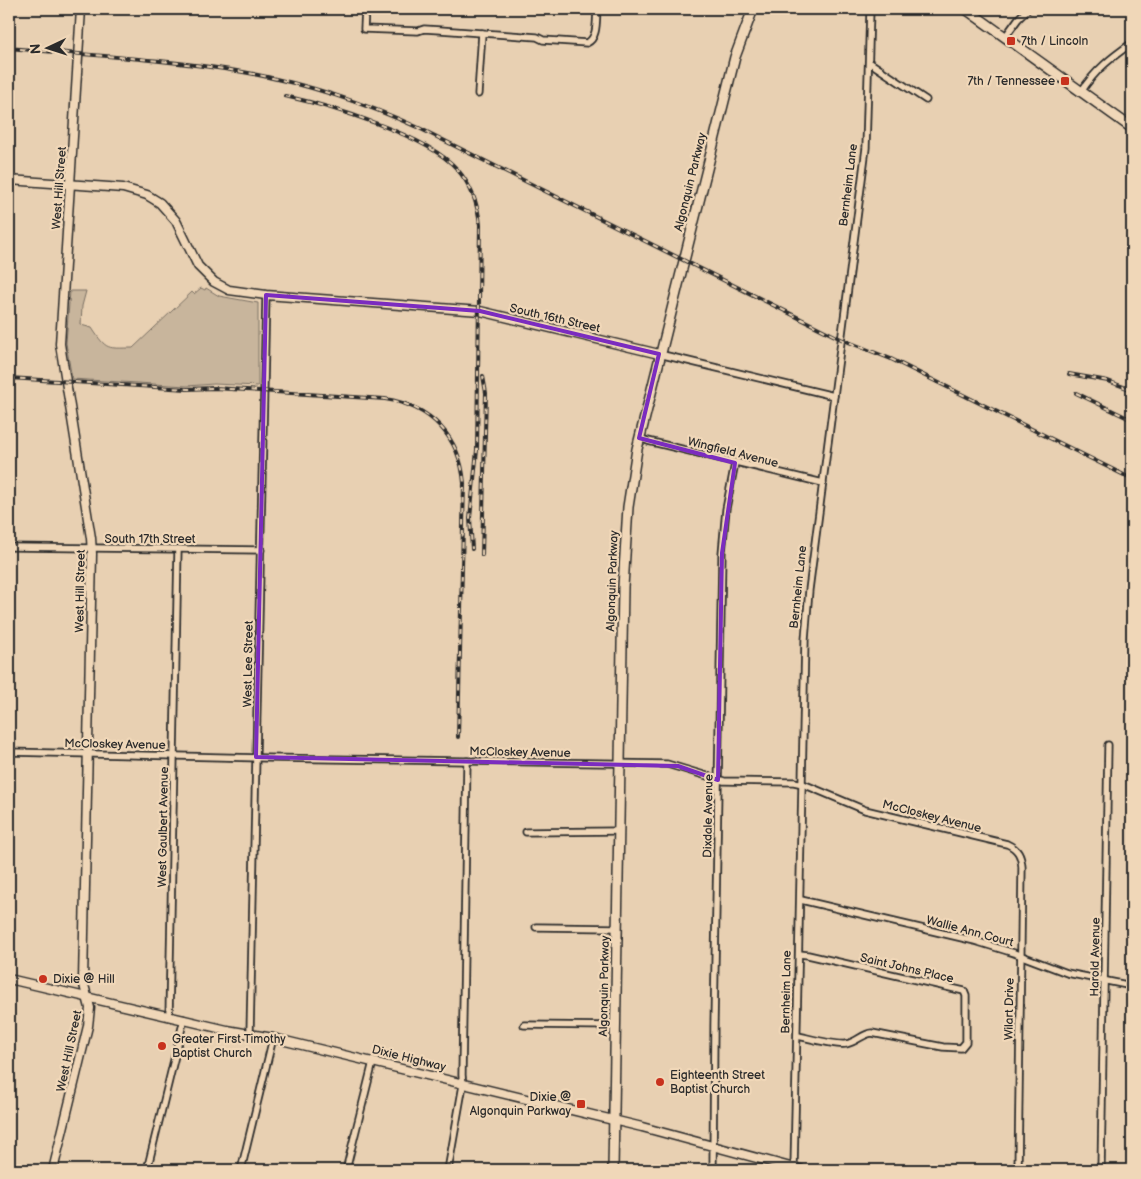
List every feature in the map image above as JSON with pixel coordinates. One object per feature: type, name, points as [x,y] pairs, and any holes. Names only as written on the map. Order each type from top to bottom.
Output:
[{"type":"main road","name":"Algonquin Parkway","points":[[613,1170],[624,550],[628,507],[639,438],[659,354],[735,57],[753,9]]},
{"type":"main road","points":[[966,9],[1132,128]]},
{"type":"street","name":"West Hill Street","points":[[53,1170],[88,1026],[90,1008],[83,981],[92,548],[60,344],[81,9]]},
{"type":"street","points":[[365,9],[364,28],[418,31],[424,29],[537,37],[543,40],[587,43],[592,41],[597,9]]},
{"type":"street","name":"Bernheim Lane","points":[[796,1169],[805,640],[809,593],[866,148],[870,9]]},
{"type":"street","points":[[1005,37],[1028,9]]},
{"type":"street","points":[[478,94],[482,34]]},
{"type":"street","points":[[1081,92],[1104,63],[1132,43]]},
{"type":"street","points":[[869,62],[926,100]]},
{"type":"street","name":"South 16th Street","points":[[9,180],[129,189],[154,199],[176,221],[193,259],[207,276],[229,290],[266,295],[472,310],[834,396]]},
{"type":"street","name":"West Lee Street","points":[[250,1033],[266,295]]},
{"type":"street","name":"Wingfield Avenue","points":[[639,438],[823,483]]},
{"type":"street","name":"Dixdale Avenue","points":[[714,1170],[714,1042],[722,553],[726,509],[735,462]]},
{"type":"street","name":"South 17th Street","points":[[9,547],[261,550]]},
{"type":"street","name":"West Gaulbert Avenue","points":[[169,1016],[178,549]]},
{"type":"street","name":"Harold Avenue","points":[[1101,1170],[1108,745]]},
{"type":"street","name":"McCloskey Avenue","points":[[9,752],[667,764],[718,780],[803,784],[865,810],[1007,844],[1017,850]]},
{"type":"street","points":[[448,1170],[463,1085],[467,761]]},
{"type":"street","points":[[526,832],[619,832]]},
{"type":"street","name":"Wilart Drive","points":[[1017,850],[1022,859],[1018,1170]]},
{"type":"street","name":"Wallie Ann Court","points":[[801,900],[975,941],[1067,973],[1132,986]]},
{"type":"street","points":[[536,927],[618,928]]},
{"type":"street","name":"Saint Johns Place","points":[[798,1036],[845,1045],[865,1034],[872,1033],[952,1048],[961,1048],[966,1042],[966,996],[964,991],[799,954]]},
{"type":"street","name":"Dixie Highway","points":[[9,979],[227,1030],[273,1038],[614,1120],[796,1169]]},
{"type":"street","points":[[147,1170],[184,1019]]},
{"type":"street","points":[[524,1025],[616,1026]]},
{"type":"street","points":[[241,1170],[273,1038]]},
{"type":"street","points":[[346,1170],[373,1062]]},
{"type":"highlighted area","points":[[266,295],[480,311],[659,354],[639,438],[735,463],[722,553],[718,780],[678,766],[256,757]]},
{"type":"shaded area","points":[[201,288],[205,290],[206,288],[219,296],[258,303],[258,386],[214,384],[187,386],[72,379],[66,343],[70,291],[86,291],[82,306],[81,325],[92,328],[108,347],[133,348],[192,292],[194,294]]},
{"type":"railway","points":[[9,48],[155,61],[243,72],[266,76],[333,94],[376,110],[419,128],[841,339],[891,359],[1132,479]]},
{"type":"railway","points":[[285,96],[327,107],[377,124],[424,145],[457,169],[473,195],[480,225],[477,450],[470,518],[472,549]]},
{"type":"railway","points":[[1069,374],[1108,381],[1132,390]]},
{"type":"railway","points":[[482,555],[486,393],[483,376]]},
{"type":"railway","points":[[9,378],[187,389],[215,388],[385,399],[416,409],[429,417],[440,426],[456,451],[464,483],[458,737]]},
{"type":"railway","points":[[1076,393],[1132,420]]},
{"type":"place","name":"7th / Lincoln","points":[[1011,41]]},
{"type":"place","name":"7th / Tennessee","points":[[1065,81]]},
{"type":"place","name":"Dixie @ Hill","points":[[43,979]]},
{"type":"place","name":"Greater First Timothy Baptist Church","points":[[162,1046]]},
{"type":"place","name":"Eighteenth Street Baptist Church","points":[[660,1082]]},
{"type":"place","name":"Dixie @ Algonquin Parkway","points":[[581,1104]]}]
